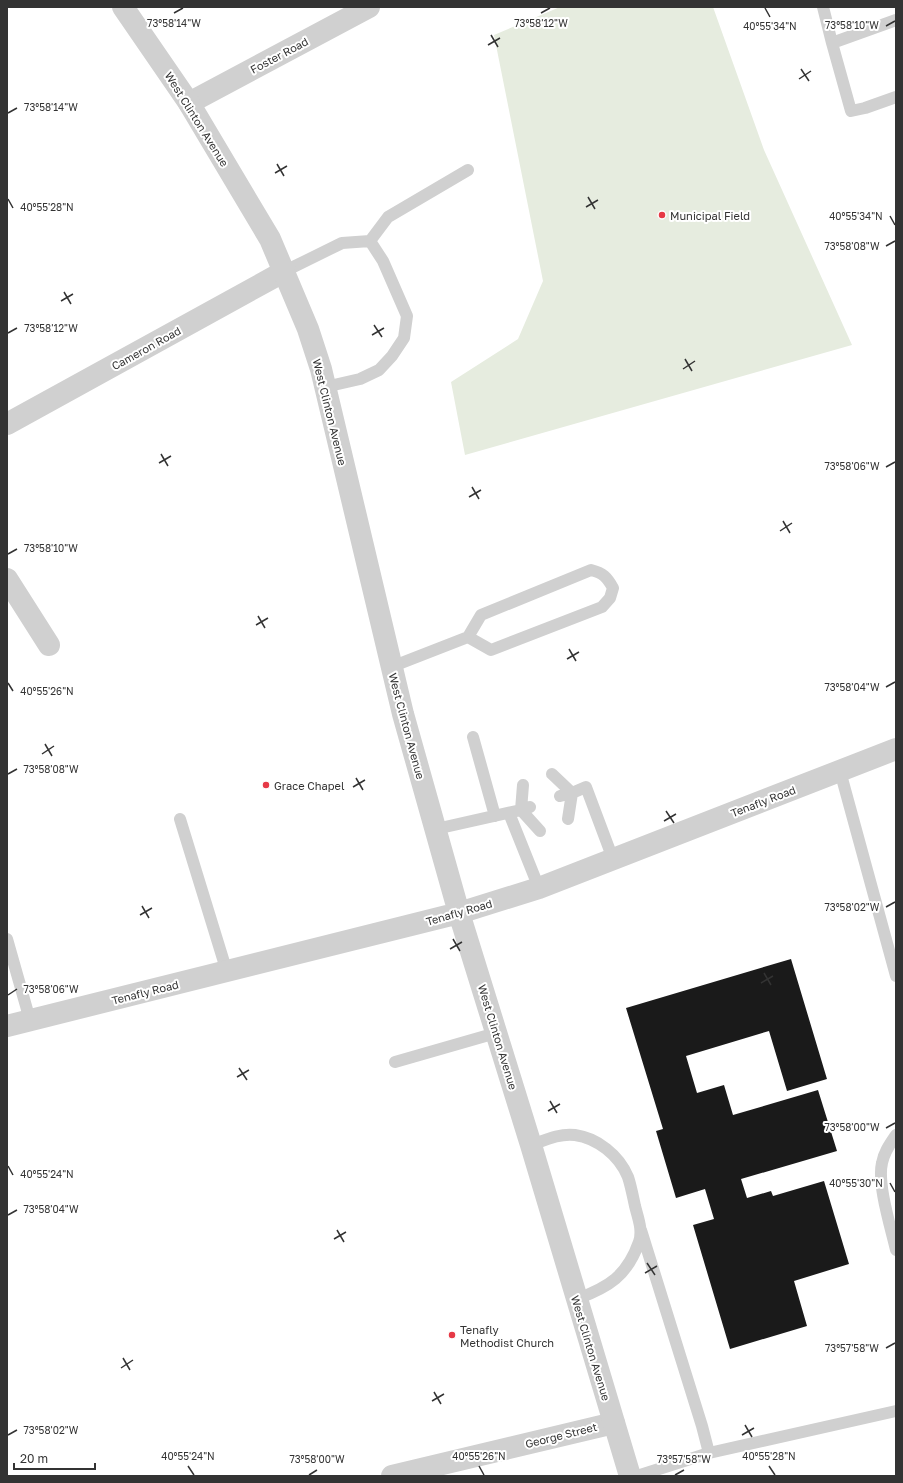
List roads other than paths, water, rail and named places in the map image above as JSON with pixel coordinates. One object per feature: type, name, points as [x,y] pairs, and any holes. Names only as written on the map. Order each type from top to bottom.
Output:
[{"type":"street","name":"West Clinton Avenue","points":[[123,7],[189,103],[270,239],[285,271],[308,330],[325,387],[391,666],[459,913],[531,1145],[630,1476]]},
{"type":"street","name":"Foster Road","points":[[189,103],[369,7]]},
{"type":"street","name":"Cameron Road","points":[[7,424],[285,271]]},
{"type":"street","points":[[7,579],[49,645]]},
{"type":"street","name":"Tenafly Road","points":[[7,1026],[459,913],[539,888],[896,750]]},
{"type":"street","name":"George Street","points":[[392,1476],[614,1422]]},
{"type":"lane","points":[[823,7],[851,111],[865,108],[896,97]]},
{"type":"lane","points":[[832,43],[896,20]]},
{"type":"lane","points":[[285,271],[342,244],[370,241],[388,217],[468,170]]},
{"type":"lane","points":[[325,387],[360,380],[379,370],[392,356],[404,338],[406,316],[383,261],[370,241]]},
{"type":"lane","points":[[391,666],[468,637],[481,615],[591,570],[601,572],[608,578],[613,588],[610,598],[602,607],[491,650],[468,637]]},
{"type":"lane","points":[[473,737],[495,816]]},
{"type":"lane","points":[[840,772],[896,976]]},
{"type":"lane","points":[[552,774],[566,795],[568,819]]},
{"type":"lane","points":[[524,785],[520,810],[539,888]]},
{"type":"lane","points":[[566,795],[586,787],[613,859]]},
{"type":"lane","points":[[436,829],[520,810]]},
{"type":"lane","points":[[520,810],[540,831]]},
{"type":"lane","points":[[180,819],[227,972]]},
{"type":"lane","points":[[7,939],[30,1020]]},
{"type":"lane","points":[[395,1062],[496,1033]]},
{"type":"lane","points":[[531,1145],[558,1136],[574,1134],[588,1137],[599,1144],[621,1165],[628,1177],[640,1226],[709,1453]]},
{"type":"lane","points":[[896,1135],[888,1147],[882,1164],[882,1189],[896,1250]]},
{"type":"lane","points":[[577,1299],[601,1290],[613,1282],[623,1271],[634,1254],[640,1240],[640,1226]]},
{"type":"lane","points":[[637,1476],[709,1453],[896,1411]]},
{"type":"place","name":"Municipal Field","points":[[662,215]]},
{"type":"place","name":"Grace Chapel","points":[[266,785]]},
{"type":"place","name":"Tenafly Methodist Church","points":[[452,1335]]}]
